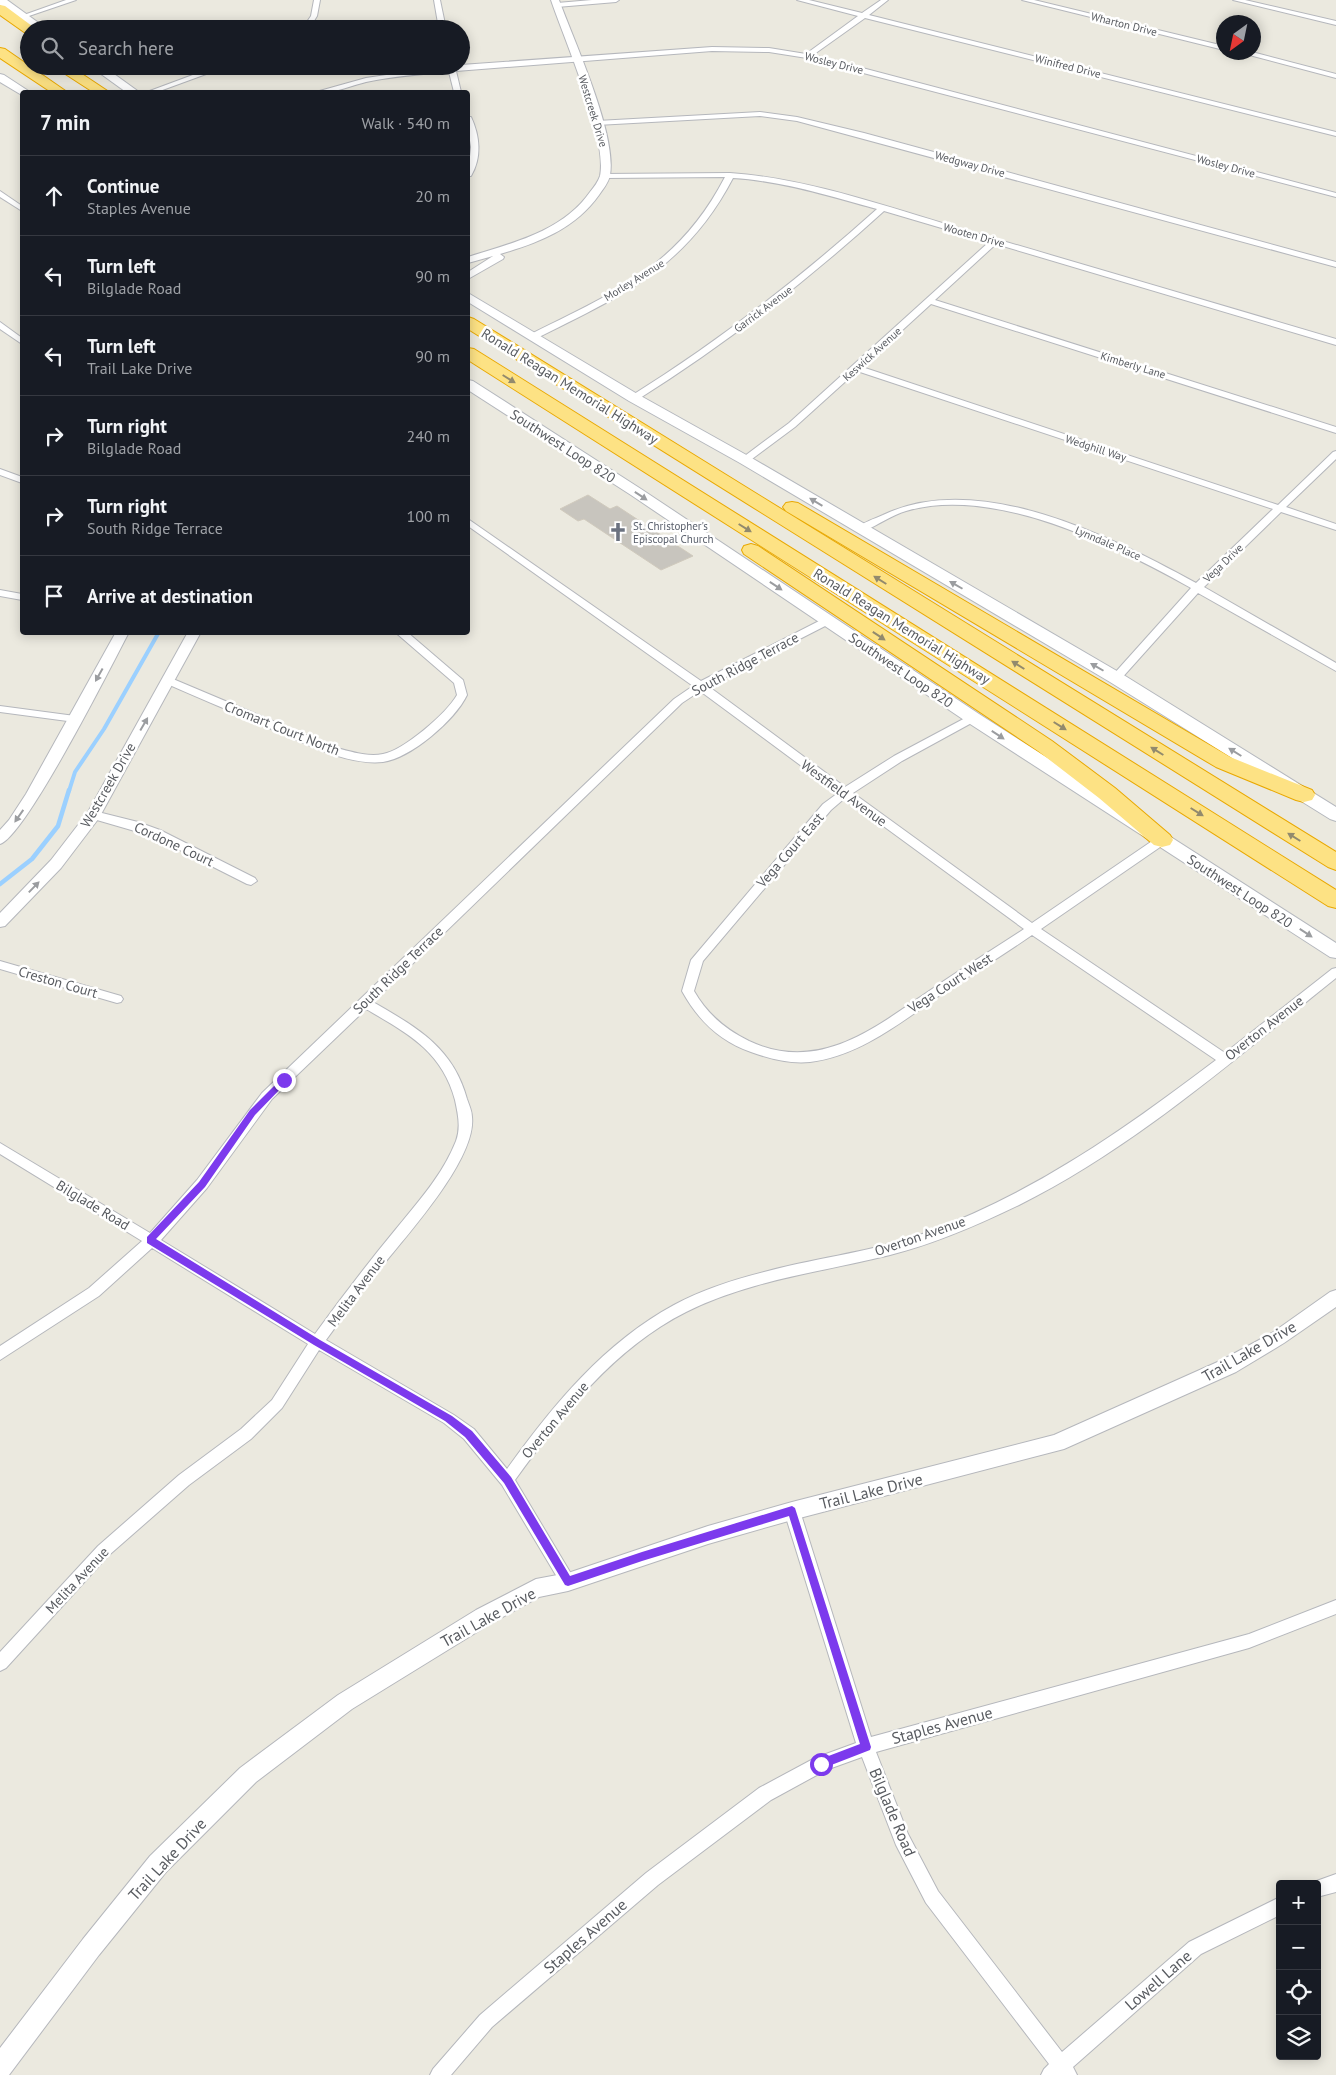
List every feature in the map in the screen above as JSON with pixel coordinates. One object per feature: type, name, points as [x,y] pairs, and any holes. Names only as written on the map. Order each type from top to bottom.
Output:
[{"type":"highway","points":[[0,10],[20,23]]},
{"type":"highway","points":[[0,52],[20,65]]},
{"type":"highway","points":[[0,61],[20,68]]},
{"type":"highway","points":[[34,75],[57,90]]},
{"type":"highway","points":[[75,75],[99,90]]},
{"type":"highway","points":[[94,75],[115,90]]},
{"type":"highway","name":"Ronald Reagan Memorial Highway","points":[[473,325],[677,454],[1336,862]]},
{"type":"highway","name":"Ronald Reagan Memorial Highway","points":[[470,354],[1336,900]]},
{"type":"highway","points":[[677,454],[725,468],[1223,762],[1304,796]]},
{"type":"highway","points":[[674,483],[687,505],[862,625],[1045,746],[1107,793],[1162,840]]},
{"type":"main road","points":[[0,0],[30,20]]},
{"type":"main road","points":[[108,75],[130,90]]},
{"type":"main road","points":[[0,76],[21,90]]},
{"type":"main road","points":[[470,298],[634,398],[745,460],[1116,678],[1336,815]]},
{"type":"main road","name":"Southwest Loop 820","points":[[470,385],[636,492],[973,718],[1336,952]]},
{"type":"street","points":[[24,16],[73,0]]},
{"type":"street","points":[[311,20],[314,16],[317,0]]},
{"type":"street","points":[[437,0],[441,20]]},
{"type":"street","points":[[556,3],[616,0]]},
{"type":"street","name":"Winifred Drive","points":[[800,0],[865,14],[1336,134]]},
{"type":"street","points":[[807,56],[885,0]]},
{"type":"street","name":"Wharton Drive","points":[[1025,0],[1216,46]]},
{"type":"street","points":[[1236,0],[1336,23]]},
{"type":"street","name":"Westcreek Drive","points":[[470,275],[522,243],[571,220],[593,198],[605,176],[606,156],[597,123],[556,3]]},
{"type":"street","name":"Wosley Drive","points":[[470,66],[735,49],[770,50],[807,56],[1336,195]]},
{"type":"street","points":[[1261,57],[1336,76]]},
{"type":"street","points":[[156,90],[199,75]]},
{"type":"street","name":"Wosley Drive","points":[[328,90],[366,80],[399,75]]},
{"type":"street","points":[[453,75],[457,90]]},
{"type":"street","name":"Wedgway Drive","points":[[597,123],[747,114],[797,119],[871,137],[1336,265]]},
{"type":"street","points":[[470,129],[475,158],[470,172]]},
{"type":"street","name":"Wooten Drive","points":[[605,176],[730,175],[762,177],[788,182],[883,208],[1336,342]]},
{"type":"street","name":"Morley Avenue","points":[[534,336],[643,276],[669,258],[716,203],[730,175]]},
{"type":"street","points":[[0,193],[20,208]]},
{"type":"street","name":"Garrick Avenue","points":[[634,398],[669,377],[799,282],[883,208]]},
{"type":"street","name":"Keswick Avenue","points":[[745,460],[792,425],[995,242]]},
{"type":"street","name":"Westcreek Drive","points":[[470,259],[522,243]]},
{"type":"street","name":"Kimberly Lane","points":[[930,302],[1336,430]]},
{"type":"street","points":[[0,325],[20,340]]},
{"type":"street","name":"Wedghill Way","points":[[857,368],[1336,527]]},
{"type":"street","name":"Vega Drive","points":[[1116,678],[1198,587],[1336,454]]},
{"type":"street","points":[[0,472],[20,479]]},
{"type":"street","name":"Lynndale Place","points":[[861,529],[874,519],[912,506],[933,502],[970,502],[1002,506],[1049,518],[1143,558],[1198,587],[1336,668]]},
{"type":"street","name":"Westfield Avenue","points":[[470,523],[700,686],[1033,930],[1224,1059]]},
{"type":"street","points":[[0,593],[20,597]]},
{"type":"street","name":"South Ridge Terrace","points":[[0,1354],[26,1334],[93,1293],[150,1240],[202,1185],[241,1127],[262,1101],[678,701],[700,686],[827,621]]},
{"type":"street","points":[[0,839],[14,824],[33,795],[121,635]]},
{"type":"street","name":"Westcreek Drive","points":[[0,922],[56,864],[94,815],[193,635]]},
{"type":"street","name":"Cromart Court North","points":[[169,682],[334,751],[362,758],[385,758],[398,754],[422,736],[454,709],[462,695],[458,682],[403,635]]},
{"type":"street","points":[[1326,662],[1336,653]]},
{"type":"street","points":[[0,709],[74,720]]},
{"type":"street","name":"Vega Court East","points":[[721,1029],[701,1012],[688,991],[697,960],[821,814],[844,793],[893,761],[973,718]]},
{"type":"street","name":"Cordone Court","points":[[94,815],[134,825],[156,833],[251,881]]},
{"type":"street","name":"Vega Court West","points":[[721,1029],[748,1046],[769,1054],[790,1058],[811,1057],[833,1052],[856,1043],[1033,930],[1162,840]]},
{"type":"street","name":"Creston Court","points":[[0,965],[117,999]]},
{"type":"street","name":"Overton Avenue","points":[[507,1480],[553,1419],[593,1374],[623,1347],[655,1323],[704,1298],[750,1280],[893,1248],[1004,1206],[1062,1175],[1121,1137],[1171,1101],[1336,972]]},
{"type":"street","name":"Melita Avenue","points":[[0,1663],[103,1551],[178,1485],[246,1434],[277,1404],[317,1342],[364,1278],[438,1187],[463,1140],[466,1118],[456,1080],[445,1062],[408,1028],[364,1002]]},
{"type":"street","name":"Bilglade Road","points":[[0,1148],[317,1342],[449,1418],[469,1434],[507,1480],[568,1582]]},
{"type":"street","name":"Trail Lake Drive","points":[[0,2068],[91,1947],[158,1864],[248,1775],[345,1702],[482,1617],[536,1588],[568,1582],[667,1548],[792,1511],[1057,1443],[1229,1366],[1278,1338],[1336,1297]]},
{"type":"street","name":"Bilglade Road","points":[[792,1511],[866,1747],[902,1839],[932,1897],[1059,2072]]},
{"type":"street","name":"Staples Avenue","points":[[439,2075],[486,2021],[652,1879],[765,1794],[821,1764],[866,1747],[1249,1641],[1336,1607]]},
{"type":"street","points":[[1321,1888],[1336,1883]]},
{"type":"street","name":"Lowell Lane","points":[[1059,2072],[1195,1948],[1276,1908]]},
{"type":"building","name":"St. Christopher's Episcopal Church","points":[[588,495],[610,509],[617,506],[693,556],[661,570],[584,519],[578,521],[560,509]]},
{"type":"waterway","points":[[69,791],[75,772],[104,729],[157,635]]},
{"type":"waterway","points":[[0,884],[32,859],[58,826],[69,790]]},
{"type":"place","name":"St. Christopher's Episcopal Church","points":[[618,532]]},
{"type":"route","points":[[284,1080],[252,1112],[202,1185],[150,1240],[317,1342],[449,1418],[469,1434],[507,1480],[568,1582],[708,1535],[792,1511],[866,1747],[821,1764]]}]
